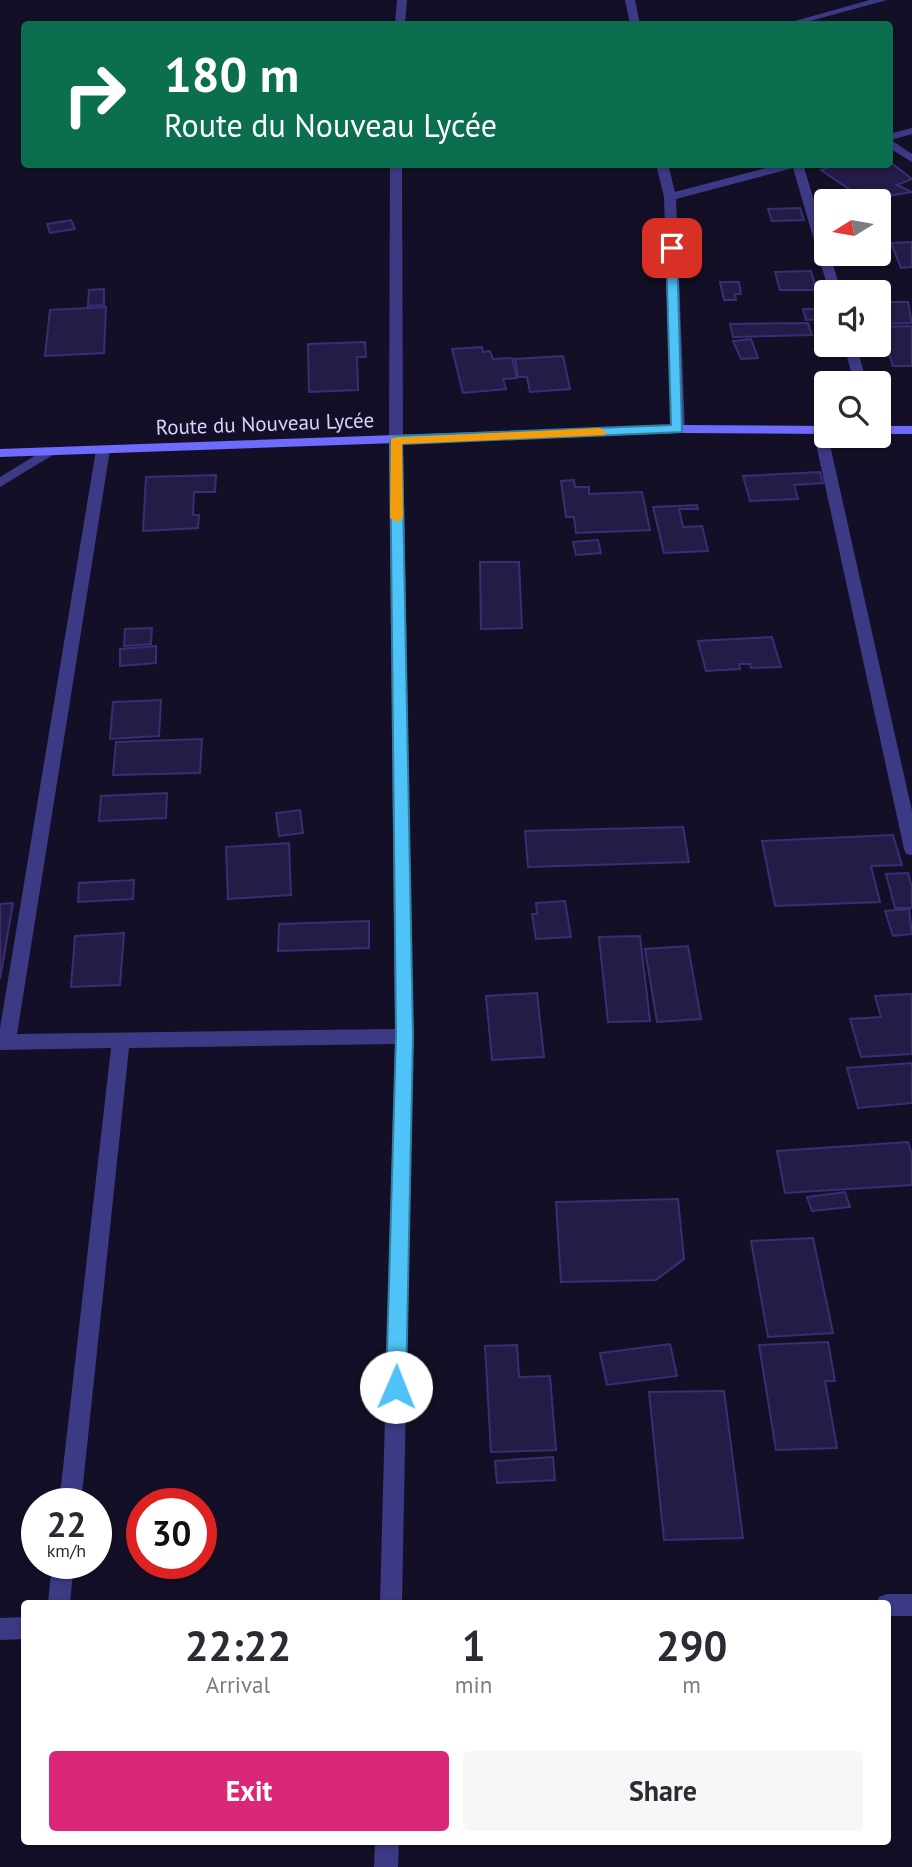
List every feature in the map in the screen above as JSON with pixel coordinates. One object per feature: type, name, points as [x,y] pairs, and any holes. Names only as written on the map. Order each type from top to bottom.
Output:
[{"type":"street","points":[[400,21],[402,0]]},
{"type":"street","points":[[630,0],[634,21]]},
{"type":"street","points":[[801,21],[882,0]]},
{"type":"street","points":[[893,138],[912,131]]},
{"type":"street","points":[[893,143],[912,159]]},
{"type":"street","points":[[391,1600],[404,1036],[396,440],[396,168]]},
{"type":"street","points":[[663,168],[670,197],[678,429]]},
{"type":"street","points":[[670,197],[782,168]]},
{"type":"street","points":[[798,168],[831,280]]},
{"type":"street","name":"Route du Nouveau Lycée","points":[[0,453],[678,429],[814,430]]},
{"type":"street","points":[[891,430],[912,430]]},
{"type":"street","points":[[827,448],[912,849]]},
{"type":"street","points":[[103,450],[4,1041],[404,1036]]},
{"type":"street","points":[[0,483],[46,453]]},
{"type":"street","points":[[72,1488],[121,1040]]},
{"type":"street","points":[[59,1600],[61,1579]]},
{"type":"street","points":[[891,1605],[912,1605]]},
{"type":"street","points":[[0,1629],[21,1628]]},
{"type":"street","points":[[386,1867],[387,1845]]},
{"type":"building","points":[[893,164],[912,179],[897,185],[912,192],[891,196],[891,189],[849,189],[821,170],[893,168]]},
{"type":"building","points":[[800,208],[804,220],[772,221],[768,209]]},
{"type":"building","points":[[71,220],[75,229],[50,233],[47,224]]},
{"type":"building","points":[[912,242],[912,267],[901,268],[891,243]]},
{"type":"building","points":[[811,271],[814,290],[780,290],[775,272]]},
{"type":"building","points":[[720,282],[739,282],[741,294],[735,294],[736,300],[724,300]]},
{"type":"building","points":[[104,289],[104,305],[88,306],[89,290]]},
{"type":"building","points":[[891,302],[908,302],[912,323],[891,324]]},
{"type":"building","points":[[106,307],[104,353],[45,356],[50,310]]},
{"type":"building","points":[[803,309],[814,309],[814,320],[806,320]]},
{"type":"building","points":[[808,323],[812,335],[733,337],[730,324]]},
{"type":"building","points":[[912,326],[912,366],[893,366],[890,357],[891,327]]},
{"type":"building","points":[[751,339],[758,358],[741,359],[733,341]]},
{"type":"building","points":[[365,342],[366,357],[357,357],[358,390],[309,392],[308,344]]},
{"type":"building","points":[[482,347],[483,352],[490,351],[493,359],[512,358],[517,378],[503,379],[506,389],[463,393],[452,349]]},
{"type":"building","points":[[563,356],[570,389],[530,392],[527,377],[518,377],[515,359]]},
{"type":"building","points":[[820,472],[823,483],[794,485],[798,499],[750,501],[743,476]]},
{"type":"building","points":[[216,475],[215,492],[194,492],[193,515],[199,515],[198,528],[143,531],[146,477]]},
{"type":"building","points":[[574,480],[575,487],[589,487],[589,494],[642,492],[650,530],[576,533],[574,517],[566,517],[561,481]]},
{"type":"building","points":[[697,505],[698,509],[679,509],[683,527],[702,526],[708,551],[664,553],[653,507]]},
{"type":"building","points":[[598,540],[601,553],[576,555],[573,542]]},
{"type":"building","points":[[480,562],[519,562],[522,628],[481,629]]},
{"type":"building","points":[[152,628],[151,644],[124,646],[125,629]]},
{"type":"building","points":[[772,637],[781,667],[751,668],[750,664],[739,664],[740,669],[706,671],[698,641]]},
{"type":"building","points":[[156,646],[156,663],[120,666],[120,649]]},
{"type":"building","points":[[161,700],[159,736],[110,739],[113,702]]},
{"type":"building","points":[[202,739],[200,773],[113,775],[116,742]]},
{"type":"building","points":[[167,793],[166,818],[99,821],[101,796]]},
{"type":"building","points":[[300,810],[303,833],[279,836],[276,813]]},
{"type":"building","points":[[683,827],[689,862],[528,867],[525,831]]},
{"type":"building","points":[[893,835],[902,865],[871,866],[880,902],[775,906],[762,841]]},
{"type":"building","points":[[289,843],[291,895],[228,899],[226,847]]},
{"type":"building","points":[[908,873],[912,888],[912,908],[895,908],[886,874]]},
{"type":"building","points":[[134,880],[133,899],[78,902],[79,883]]},
{"type":"building","points":[[565,901],[571,937],[536,939],[532,914],[537,914],[536,903]]},
{"type":"building","points":[[13,903],[0,979],[0,904]]},
{"type":"building","points":[[909,909],[912,934],[893,936],[885,911]]},
{"type":"building","points":[[369,921],[369,948],[278,951],[279,924]]},
{"type":"building","points":[[124,933],[120,985],[71,987],[75,936]]},
{"type":"building","points":[[640,936],[650,1021],[608,1022],[599,937]]},
{"type":"building","points":[[688,946],[701,1019],[657,1022],[645,949]]},
{"type":"building","points":[[537,993],[544,1057],[492,1060],[486,996]]},
{"type":"building","points":[[912,994],[912,1054],[861,1057],[850,1019],[881,1017],[875,996]]},
{"type":"building","points":[[912,1063],[912,1103],[858,1108],[847,1068]]},
{"type":"building","points":[[908,1142],[912,1155],[912,1185],[785,1193],[777,1151]]},
{"type":"building","points":[[845,1192],[850,1207],[812,1211],[807,1197]]},
{"type":"building","points":[[678,1199],[684,1259],[656,1280],[561,1282],[556,1202]]},
{"type":"building","points":[[813,1238],[833,1333],[768,1337],[751,1241]]},
{"type":"building","points":[[828,1342],[835,1381],[825,1381],[837,1448],[776,1450],[759,1345]]},
{"type":"building","points":[[670,1344],[677,1376],[607,1385],[600,1353]]},
{"type":"building","points":[[517,1345],[519,1377],[550,1376],[556,1450],[491,1452],[485,1346]]},
{"type":"building","points":[[724,1391],[743,1538],[664,1540],[649,1392]]},
{"type":"building","points":[[553,1457],[555,1480],[497,1483],[495,1461]]},
{"type":"slow traffic","points":[[397,518],[396,440],[600,432]]},
{"type":"route","points":[[396,1387],[404,1036],[396,440],[678,429],[672,248]]}]
